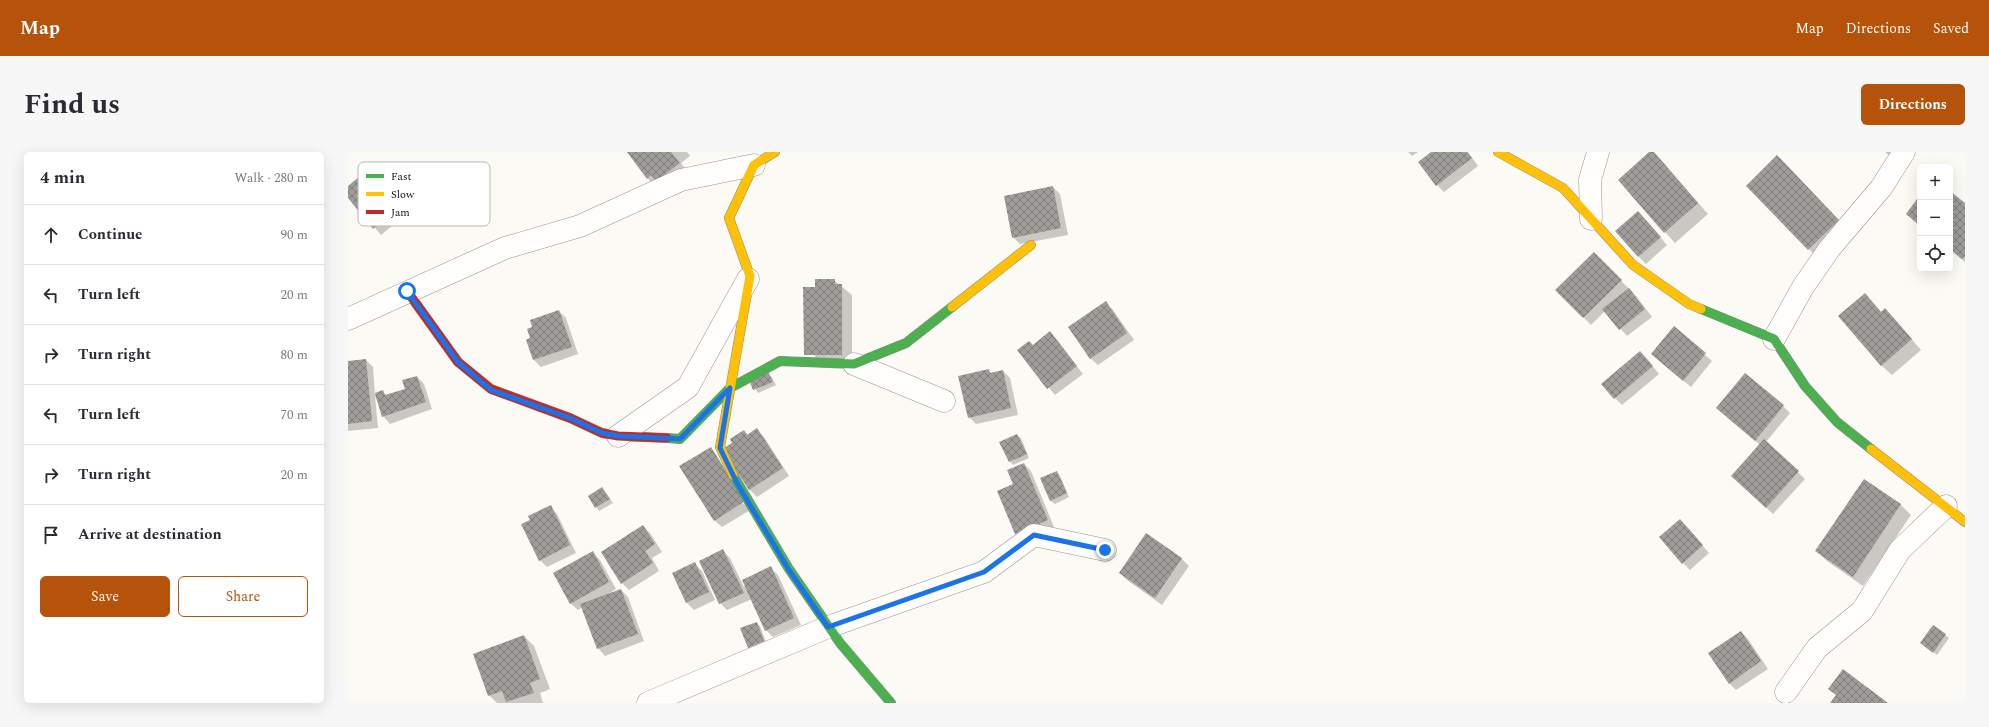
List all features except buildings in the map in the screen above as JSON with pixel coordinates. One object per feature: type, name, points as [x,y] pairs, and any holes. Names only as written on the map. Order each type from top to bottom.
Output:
[{"type":"street","points":[[348,319],[407,291],[506,248],[580,226],[681,180],[754,165],[775,152]]},
{"type":"street","points":[[1498,152],[1563,188],[1633,265],[1689,304],[1774,339],[1804,386],[1837,422],[1965,522]]},
{"type":"street","points":[[1591,219],[1590,180],[1598,152]]},
{"type":"street","points":[[1774,339],[1802,287],[1830,248],[1881,188],[1904,152]]},
{"type":"street","points":[[754,165],[729,218],[750,276],[720,448],[738,485],[789,570],[840,643],[891,703]]},
{"type":"street","points":[[854,364],[906,343],[1032,245]]},
{"type":"street","points":[[618,436],[688,387],[750,276]]},
{"type":"street","points":[[407,291],[458,362],[491,390],[570,418],[602,433],[618,436],[680,439],[730,388],[780,361],[854,364],[944,401]]},
{"type":"street","points":[[1786,692],[1816,648],[1862,611],[1900,550],[1946,506]]},
{"type":"street","points":[[648,703],[828,627],[984,572],[1034,535],[1105,550]]},
{"type":"traffic: fast","points":[[667,438],[680,439],[730,388],[780,361],[854,364],[906,343],[952,307]]},
{"type":"traffic: fast","points":[[1701,309],[1774,339],[1805,386],[1837,422],[1871,449]]},
{"type":"traffic: fast","points":[[733,475],[789,569],[840,643],[891,703]]},
{"type":"traffic: slow","points":[[733,475],[720,447],[750,276],[729,218],[754,165],[775,152]]},
{"type":"traffic: slow","points":[[1498,152],[1563,188],[1633,265],[1689,304],[1701,309]]},
{"type":"traffic: slow","points":[[952,307],[1031,245]]},
{"type":"traffic: slow","points":[[1871,449],[1965,522]]},
{"type":"traffic: jam","points":[[407,291],[458,362],[491,389],[570,418],[602,433],[618,436],[667,438]]},
{"type":"route","points":[[407,291],[458,362],[491,390],[570,418],[602,433],[618,436],[680,439],[730,388],[720,448],[738,485],[789,570],[828,627],[984,572],[1034,535],[1105,550]]}]
